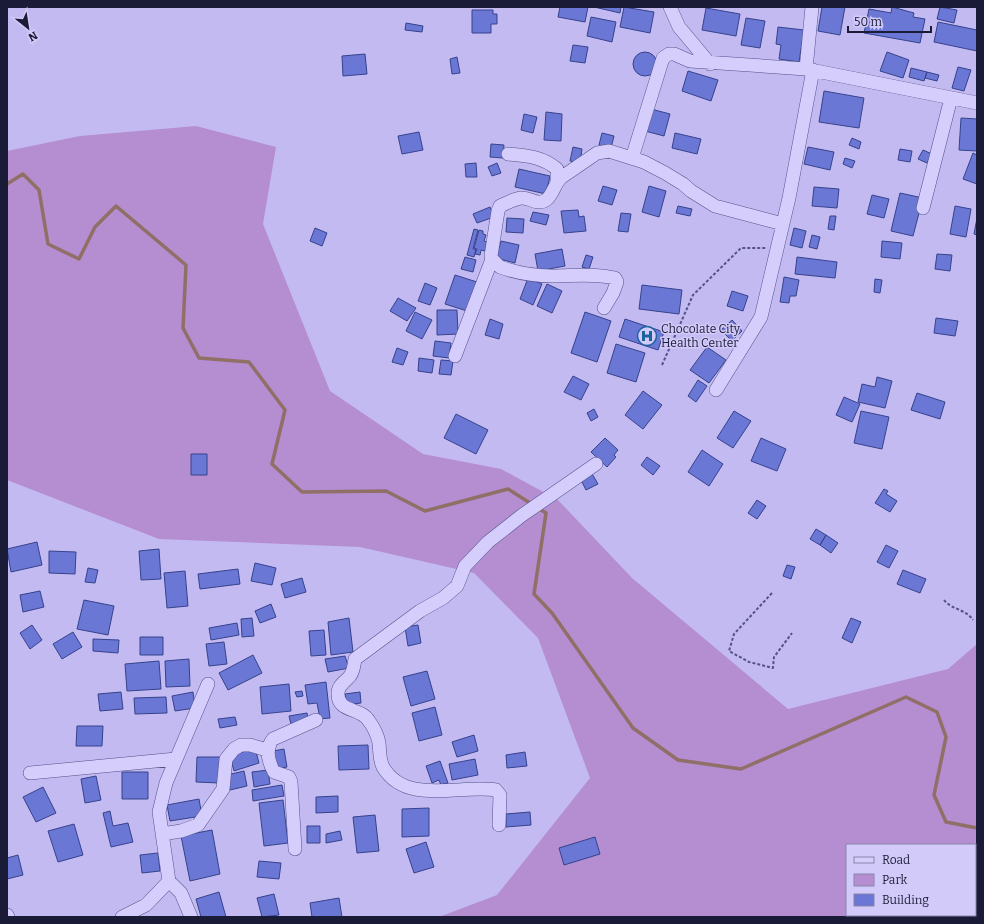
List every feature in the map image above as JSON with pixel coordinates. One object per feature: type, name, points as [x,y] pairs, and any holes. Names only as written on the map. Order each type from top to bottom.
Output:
[{"type":"street","points":[[670,7],[679,27],[710,64]]},
{"type":"street","points":[[716,390],[761,317],[783,224],[810,69],[812,7]]},
{"type":"street","points":[[632,158],[663,58],[669,54],[674,54],[690,61],[710,64],[810,69],[977,103]]},
{"type":"street","points":[[923,208],[951,98]]},
{"type":"street","points":[[557,181],[597,153],[609,151],[632,158],[683,184],[691,191],[715,206],[783,224]]},
{"type":"street","points":[[455,356],[492,259],[498,211],[500,206],[523,198],[536,202],[544,202],[550,197],[557,181],[557,168],[547,160],[508,154]]},
{"type":"street","points":[[492,259],[500,267],[528,274],[554,276],[579,274],[615,278],[617,282],[616,288],[604,308]]},
{"type":"street","points":[[499,825],[500,795],[496,790],[423,791],[401,785],[383,767],[379,755],[379,741],[369,719],[358,712],[347,709],[342,705],[338,693],[339,688],[350,677],[354,669],[355,659],[420,611],[443,598],[457,586],[465,566],[488,542],[521,516],[596,464]]},
{"type":"street","points":[[191,917],[181,893],[169,882],[159,812],[166,783],[208,684]]},
{"type":"street","points":[[295,850],[291,782],[289,778],[274,772],[271,766],[268,750],[269,744],[273,739],[316,720]]},
{"type":"street","points":[[162,834],[181,831],[198,825],[222,789],[226,759],[234,749],[241,745],[250,745],[268,750]]},
{"type":"street","points":[[30,773],[176,759]]},
{"type":"street","points":[[122,917],[146,905],[169,882]]},
{"type":"path","points":[[662,365],[693,295],[741,248],[777,248]]},
{"type":"path","points":[[772,593],[734,634],[729,651],[749,662],[773,668],[774,657],[792,633]]},
{"type":"path","points":[[944,600],[948,605],[968,612],[972,620]]},
{"type":"green space","points":[[196,126],[276,147],[263,224],[330,391],[423,454],[501,469],[558,500],[632,578],[788,709],[948,669],[977,644],[977,917],[439,917],[497,895],[590,778],[538,638],[474,573],[360,547],[159,539],[7,480],[7,151],[80,136]]},
{"type":"building","points":[[560,7],[588,7],[585,22],[558,17]]},
{"type":"building","points":[[594,7],[621,7],[620,13]]},
{"type":"building","points":[[624,7],[654,12],[650,33],[620,27]]},
{"type":"building","points":[[822,7],[845,7],[840,35],[818,31]]},
{"type":"building","points":[[892,7],[914,13],[913,17],[925,19],[920,43],[864,33],[869,9],[891,13]]},
{"type":"building","points":[[940,7],[957,10],[954,23],[937,19]]},
{"type":"building","points":[[706,8],[740,14],[736,36],[702,30]]},
{"type":"building","points":[[472,10],[493,10],[493,14],[497,14],[497,24],[491,24],[491,33],[472,33]]},
{"type":"building","points":[[591,17],[616,22],[612,42],[587,36]]},
{"type":"building","points":[[746,18],[765,21],[760,48],[741,45]]},
{"type":"building","points":[[938,22],[977,30],[977,51],[934,42]]},
{"type":"building","points":[[406,23],[423,26],[422,32],[405,30]]},
{"type":"building","points":[[778,27],[804,30],[799,62],[779,59],[781,45],[776,44]]},
{"type":"building","points":[[573,45],[588,47],[585,63],[570,61]]},
{"type":"building","points":[[645,52],[654,55],[657,64],[654,73],[645,76],[636,73],[633,64],[636,55]]},
{"type":"building","points":[[887,52],[909,60],[903,78],[880,71]]},
{"type":"building","points":[[365,54],[367,74],[343,76],[342,56]]},
{"type":"building","points":[[457,57],[460,73],[452,74],[450,59]]},
{"type":"building","points":[[958,67],[971,70],[964,91],[952,88]]},
{"type":"building","points":[[911,68],[927,72],[924,81],[909,77]]},
{"type":"building","points":[[688,71],[718,80],[711,101],[682,91]]},
{"type":"building","points":[[927,72],[939,75],[937,81],[925,78]]},
{"type":"building","points":[[824,91],[864,98],[859,128],[819,122]]},
{"type":"building","points":[[651,109],[670,114],[664,136],[645,131]]},
{"type":"building","points":[[546,112],[562,114],[561,141],[544,140]]},
{"type":"building","points":[[524,114],[537,117],[533,133],[521,130]]},
{"type":"building","points":[[961,118],[977,119],[977,151],[959,150]]},
{"type":"building","points":[[419,132],[423,150],[402,154],[398,136]]},
{"type":"building","points":[[602,133],[614,136],[611,148],[599,145]]},
{"type":"building","points":[[675,133],[701,139],[697,154],[672,148]]},
{"type":"building","points":[[852,138],[861,142],[859,149],[849,145]]},
{"type":"building","points":[[491,144],[504,145],[503,158],[490,157]]},
{"type":"building","points":[[573,147],[582,149],[580,163],[570,161]]},
{"type":"building","points":[[808,147],[834,152],[830,170],[804,164]]},
{"type":"building","points":[[900,149],[912,151],[910,162],[898,160]]},
{"type":"building","points":[[923,150],[932,154],[927,163],[918,159]]},
{"type":"building","points":[[973,153],[977,155],[977,184],[963,179]]},
{"type":"building","points":[[845,158],[855,161],[852,168],[843,164]]},
{"type":"building","points":[[476,163],[477,177],[466,177],[465,164]]},
{"type":"building","points":[[497,163],[501,173],[492,176],[488,167]]},
{"type":"building","points":[[519,169],[550,176],[546,194],[515,187]]},
{"type":"building","points":[[603,186],[617,190],[612,205],[598,201]]},
{"type":"building","points":[[649,186],[666,191],[659,217],[642,212]]},
{"type":"building","points":[[814,187],[839,189],[837,208],[812,206]]},
{"type":"building","points":[[900,193],[923,198],[913,236],[891,231]]},
{"type":"building","points":[[872,195],[889,199],[884,218],[867,214]]},
{"type":"building","points":[[678,206],[692,209],[690,216],[676,213]]},
{"type":"building","points":[[955,206],[971,209],[966,237],[950,234]]},
{"type":"building","points":[[490,207],[494,217],[477,223],[473,214]]},
{"type":"building","points":[[578,210],[579,217],[584,216],[586,231],[564,233],[561,211]]},
{"type":"building","points":[[533,212],[549,215],[546,225],[530,221]]},
{"type":"building","points":[[621,213],[631,214],[628,232],[618,231]]},
{"type":"building","points":[[830,216],[836,216],[834,230],[828,229]]},
{"type":"building","points":[[507,218],[524,219],[523,233],[506,232]]},
{"type":"building","points":[[977,218],[977,235],[974,234]]},
{"type":"building","points":[[315,228],[327,233],[322,246],[310,241]]},
{"type":"building","points":[[794,228],[806,231],[802,248],[790,245]]},
{"type":"building","points":[[474,229],[478,230],[473,249],[476,249],[474,257],[467,255]]},
{"type":"building","points":[[479,230],[483,231],[483,234],[486,235],[484,241],[487,242],[485,251],[481,250],[480,255],[475,254],[477,249],[474,248]]},
{"type":"building","points":[[812,235],[820,237],[817,249],[809,247]]},
{"type":"building","points":[[501,241],[519,245],[515,263],[496,258]]},
{"type":"building","points":[[882,241],[902,243],[900,259],[881,257]]},
{"type":"building","points":[[562,249],[565,266],[538,271],[535,254]]},
{"type":"building","points":[[937,254],[952,255],[950,271],[935,269]]},
{"type":"building","points":[[586,255],[593,257],[589,269],[582,267]]},
{"type":"building","points":[[465,257],[476,260],[473,272],[461,269]]},
{"type":"building","points":[[797,257],[837,262],[835,278],[795,274]]},
{"type":"building","points":[[455,275],[477,282],[467,311],[445,304]]},
{"type":"building","points":[[784,277],[799,280],[796,296],[790,296],[789,303],[780,302]]},
{"type":"building","points":[[528,278],[542,284],[533,305],[520,299]]},
{"type":"building","points":[[875,279],[882,280],[880,293],[874,292]]},
{"type":"building","points":[[425,283],[437,288],[430,305],[418,301]]},
{"type":"building","points":[[547,284],[562,291],[552,313],[537,306]]},
{"type":"building","points":[[642,285],[682,290],[679,314],[639,309]]},
{"type":"building","points":[[732,291],[748,296],[743,311],[727,306]]},
{"type":"building","points":[[398,298],[416,308],[407,321],[390,311]]},
{"type":"building","points":[[437,310],[457,310],[458,334],[437,335]]},
{"type":"building","points":[[415,312],[432,320],[422,339],[406,331]]},
{"type":"building","points":[[585,312],[611,321],[597,362],[571,353]]},
{"type":"building","points":[[936,318],[958,321],[955,336],[934,333]]},
{"type":"building","points":[[490,319],[503,324],[499,339],[485,335]]},
{"type":"building","name":"Chocolate City Health Center","points":[[625,319],[664,332],[658,350],[619,337]]},
{"type":"building","points":[[732,320],[742,331],[732,341],[721,330]]},
{"type":"building","points":[[435,341],[451,343],[449,358],[433,356]]},
{"type":"building","points":[[616,344],[645,353],[636,382],[607,373]]},
{"type":"building","points":[[707,347],[726,360],[709,383],[690,370]]},
{"type":"building","points":[[397,348],[408,352],[403,365],[392,362]]},
{"type":"building","points":[[419,358],[434,360],[432,373],[418,371]]},
{"type":"building","points":[[441,360],[453,361],[451,375],[439,374]]},
{"type":"building","points":[[573,376],[589,384],[581,400],[564,392]]},
{"type":"building","points":[[877,377],[892,381],[885,408],[858,402],[862,384],[875,387]]},
{"type":"building","points":[[698,380],[707,386],[696,402],[688,396]]},
{"type":"building","points":[[643,391],[662,405],[643,429],[625,415]]},
{"type":"building","points":[[917,393],[945,402],[940,419],[911,410]]},
{"type":"building","points":[[844,397],[860,404],[852,422],[836,415]]},
{"type":"building","points":[[594,409],[598,417],[591,421],[587,413]]},
{"type":"building","points":[[734,411],[751,421],[733,448],[717,438]]},
{"type":"building","points":[[861,411],[889,417],[882,449],[854,443]]},
{"type":"building","points":[[456,414],[488,430],[476,454],[444,438]]},
{"type":"building","points":[[605,438],[618,450],[614,455],[616,457],[607,467],[591,452]]},
{"type":"building","points":[[761,438],[786,449],[777,471],[751,461]]},
{"type":"building","points":[[702,450],[723,464],[709,486],[688,472]]},
{"type":"building","points":[[191,454],[207,454],[207,475],[191,475]]},
{"type":"building","points":[[647,457],[660,466],[653,475],[641,465]]},
{"type":"building","points":[[591,472],[598,484],[586,490],[580,478]]},
{"type":"building","points":[[884,489],[888,491],[886,494],[897,501],[890,512],[875,503]]},
{"type":"building","points":[[757,500],[766,506],[757,519],[748,513]]},
{"type":"building","points":[[816,529],[826,535],[820,545],[810,539]]},
{"type":"building","points":[[826,535],[838,543],[831,553],[820,545]]},
{"type":"building","points":[[37,542],[42,565],[11,572],[7,549]]},
{"type":"building","points":[[886,545],[898,551],[889,568],[877,562]]},
{"type":"building","points":[[159,549],[161,579],[141,580],[139,551]]},
{"type":"building","points":[[49,551],[76,552],[75,574],[49,573]]},
{"type":"building","points":[[255,563],[276,568],[272,585],[251,581]]},
{"type":"building","points":[[787,565],[795,567],[791,579],[783,576]]},
{"type":"building","points":[[88,568],[98,570],[95,583],[85,582]]},
{"type":"building","points":[[238,569],[240,584],[200,589],[198,574]]},
{"type":"building","points":[[903,570],[926,579],[920,593],[897,584]]},
{"type":"building","points":[[185,571],[188,606],[167,608],[164,573]]},
{"type":"building","points":[[302,578],[306,592],[285,598],[281,584]]},
{"type":"building","points":[[40,591],[44,607],[23,612],[20,595]]},
{"type":"building","points":[[84,600],[114,606],[108,635],[77,629]]},
{"type":"building","points":[[271,604],[276,617],[260,623],[255,611]]},
{"type":"building","points":[[252,618],[254,636],[242,637],[241,619]]},
{"type":"building","points":[[349,618],[353,652],[331,655],[328,622]]},
{"type":"building","points":[[851,618],[861,622],[852,643],[842,638]]},
{"type":"building","points":[[237,623],[239,635],[211,640],[209,628]]},
{"type":"building","points":[[32,625],[42,640],[30,649],[20,633]]},
{"type":"building","points":[[418,625],[421,643],[408,646],[405,627]]},
{"type":"building","points":[[324,630],[326,655],[311,656],[309,631]]},
{"type":"building","points":[[73,632],[82,647],[62,659],[53,644]]},
{"type":"building","points":[[140,637],[163,637],[163,655],[140,655]]},
{"type":"building","points":[[93,639],[119,640],[118,653],[93,651]]},
{"type":"building","points":[[224,642],[227,664],[209,666],[206,644]]},
{"type":"building","points":[[253,655],[262,673],[228,690],[219,673]]},
{"type":"building","points":[[345,656],[349,668],[328,672],[325,659]]},
{"type":"building","points":[[189,659],[190,686],[166,687],[165,661]]},
{"type":"building","points":[[159,661],[161,689],[127,691],[125,664]]},
{"type":"building","points":[[427,671],[435,699],[411,706],[403,677]]},
{"type":"building","points":[[326,682],[330,718],[320,719],[317,703],[308,704],[305,685]]},
{"type":"building","points":[[289,684],[291,711],[262,714],[260,687]]},
{"type":"building","points":[[302,691],[303,696],[297,697],[295,692]]},
{"type":"building","points":[[121,692],[123,709],[100,711],[98,694]]},
{"type":"building","points":[[193,692],[195,708],[175,711],[172,696]]},
{"type":"building","points":[[360,692],[361,703],[346,705],[345,694]]},
{"type":"building","points":[[166,697],[167,713],[135,714],[134,698]]},
{"type":"building","points":[[435,707],[442,735],[419,741],[412,713]]},
{"type":"building","points":[[307,713],[308,721],[291,724],[289,716]]},
{"type":"building","points":[[235,717],[237,725],[220,728],[218,719]]},
{"type":"building","points":[[77,726],[103,726],[102,746],[76,746]]},
{"type":"building","points":[[474,735],[478,751],[457,757],[452,742]]},
{"type":"building","points":[[368,745],[369,769],[339,770],[338,746]]},
{"type":"building","points":[[255,748],[259,763],[234,771],[230,756]]},
{"type":"building","points":[[284,749],[287,767],[276,769],[273,751]]},
{"type":"building","points":[[525,752],[527,766],[507,768],[506,755]]},
{"type":"building","points":[[197,757],[220,757],[219,783],[196,782]]},
{"type":"building","points":[[475,759],[478,775],[452,780],[449,764]]},
{"type":"building","points":[[440,761],[448,783],[441,785],[439,780],[432,783],[426,766]]},
{"type":"building","points":[[268,770],[270,784],[254,787],[252,772]]},
{"type":"building","points":[[244,771],[247,786],[230,790],[227,775]]},
{"type":"building","points":[[122,772],[148,772],[148,799],[122,799]]},
{"type":"building","points":[[96,776],[101,800],[85,803],[81,779]]},
{"type":"building","points":[[282,785],[284,796],[253,801],[252,790]]},
{"type":"building","points":[[43,787],[56,813],[36,822],[23,797]]},
{"type":"building","points":[[338,796],[338,812],[316,813],[316,797]]},
{"type":"building","points":[[199,799],[202,816],[170,821],[167,805]]},
{"type":"building","points":[[283,800],[288,843],[264,846],[259,803]]},
{"type":"building","points":[[429,808],[429,836],[402,837],[402,809]]},
{"type":"building","points":[[110,811],[113,826],[128,823],[133,842],[111,847],[103,813]]},
{"type":"building","points":[[530,812],[531,825],[506,827],[506,814]]},
{"type":"building","points":[[375,815],[379,851],[357,853],[353,817]]},
{"type":"building","points":[[74,824],[83,855],[58,862],[48,831]]},
{"type":"building","points":[[307,826],[320,826],[320,843],[307,843]]},
{"type":"building","points":[[212,830],[220,874],[190,881],[181,836]]},
{"type":"building","points":[[340,831],[342,840],[326,843],[326,834]]},
{"type":"building","points":[[595,837],[600,854],[564,865],[559,848]]},
{"type":"building","points":[[426,842],[434,867],[414,873],[406,849]]},
{"type":"building","points":[[158,853],[160,871],[142,873],[140,855]]},
{"type":"building","points":[[18,855],[23,875],[7,879],[7,858]]},
{"type":"building","points":[[259,861],[281,863],[279,879],[257,877]]},
{"type":"building","points":[[219,892],[226,917],[201,917],[196,899]]},
{"type":"building","points":[[274,894],[279,915],[262,917],[257,898]]},
{"type":"building","points":[[339,898],[342,917],[312,917],[310,903]]},
{"type":"waterway","points":[[7,184],[23,174],[39,190],[48,244],[79,259],[95,227],[116,206],[186,265],[183,328],[199,358],[249,362],[285,410],[272,464],[302,492],[386,491],[425,511],[508,489],[533,505]]},
{"type":"waterway","points":[[538,508],[546,513],[534,594],[552,613],[633,728],[678,760],[741,769],[906,697],[937,712],[946,737],[934,795],[946,822],[977,828]]},
{"type":"place","name":"Chocolate City Health Center","points":[[647,336]]}]
